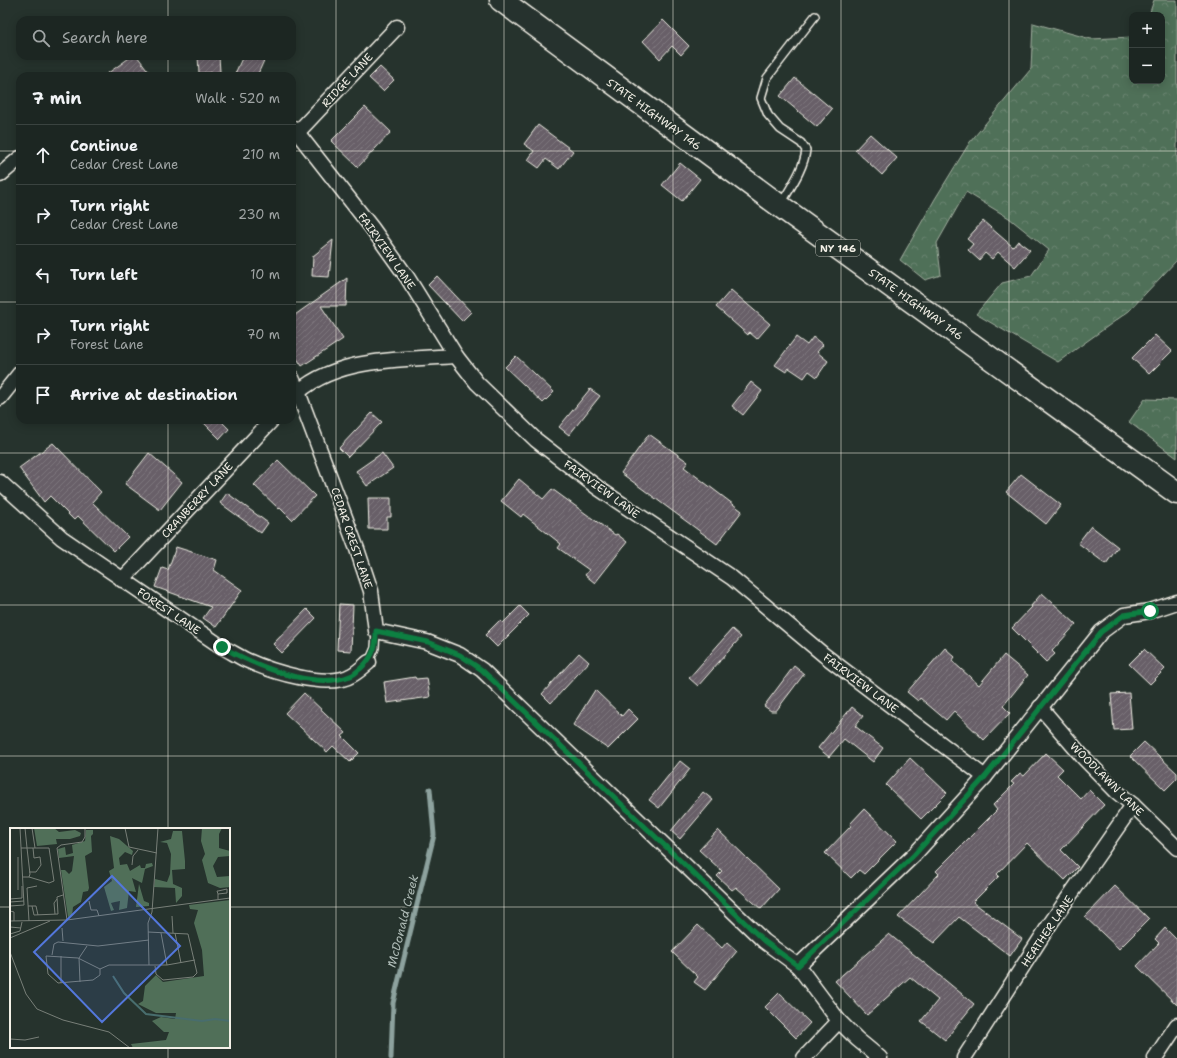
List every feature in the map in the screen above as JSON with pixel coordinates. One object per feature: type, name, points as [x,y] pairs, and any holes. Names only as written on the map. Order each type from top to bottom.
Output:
[{"type":"main road","name":"STATE HIGHWAY 146","points":[[501,0],[545,34],[780,206],[1177,493]]},
{"type":"street","name":"RIDGE LANE","points":[[296,130],[397,27]]},
{"type":"street","name":"FAIRVIEW LANE","points":[[296,132],[372,228],[403,271],[456,356],[477,383],[536,440],[598,488],[732,578],[824,655],[985,777]]},
{"type":"street","points":[[0,176],[16,162]]},
{"type":"street","points":[[296,394],[331,372],[357,365],[381,361],[456,356]]},
{"type":"street","points":[[0,398],[16,378]]},
{"type":"street","name":"CEDAR CREST LANE","points":[[296,397],[357,549],[371,591],[376,631]]},
{"type":"street","name":"CRANBERRY LANE","points":[[122,580],[268,424]]},
{"type":"street","name":"FOREST LANE","points":[[0,482],[62,538],[222,647],[246,660],[287,675],[318,680],[335,680],[352,676],[369,662]]},
{"type":"street","points":[[798,966],[914,855],[985,777],[1101,632],[1124,615],[1150,611],[1177,602]]},
{"type":"street","points":[[376,631],[428,642],[460,655],[482,670],[764,941],[798,966],[839,1021],[857,1039],[880,1058]]},
{"type":"street","name":"WOODLAWN LANE","points":[[1040,707],[1082,756],[1177,848]]},
{"type":"street","name":"HEATHER LANE","points":[[964,1058],[1050,924],[1134,806]]},
{"type":"street","points":[[804,1058],[839,1021]]},
{"type":"street","points":[[1154,1058],[1177,1025]]},
{"type":"lane","points":[[780,206],[797,175],[805,157],[806,150],[801,143],[780,129],[768,115],[761,98],[767,78],[815,16]]},
{"type":"lane","points":[[369,662],[375,648],[376,631]]},
{"type":"green space","points":[[1154,0],[1177,0],[1177,260],[1129,311],[1058,362],[976,314],[1002,283],[1031,276],[1049,250],[1009,218],[966,192],[937,243],[941,275],[925,280],[900,260],[970,142],[1031,69],[1033,23],[1091,39],[1129,37],[1129,84],[1165,84],[1165,12],[1150,12]]},
{"type":"green space","points":[[1145,399],[1177,400],[1177,458],[1129,422]]},
{"type":"building","points":[[663,20],[689,46],[681,55],[672,46],[660,59],[643,41]]},
{"type":"building","points":[[126,60],[140,60],[149,72],[110,72]]},
{"type":"building","points":[[198,60],[219,60],[220,72],[199,72]]},
{"type":"building","points":[[241,60],[264,60],[259,72],[236,72]]},
{"type":"building","points":[[380,67],[394,80],[383,91],[369,78]]},
{"type":"building","points":[[795,78],[832,109],[817,127],[780,96]]},
{"type":"building","points":[[365,107],[391,132],[358,167],[331,141]]},
{"type":"building","points":[[538,125],[573,151],[559,169],[546,159],[539,168],[528,160],[534,151],[524,144]]},
{"type":"building","points":[[870,134],[897,158],[882,175],[855,150]]},
{"type":"building","points":[[680,163],[700,179],[682,201],[662,185]]},
{"type":"building","points":[[983,221],[1013,247],[1018,241],[1030,250],[1015,267],[998,252],[992,259],[985,253],[979,260],[968,250],[973,244],[967,239]]},
{"type":"building","points":[[333,240],[329,277],[312,276],[313,256]]},
{"type":"building","points":[[437,276],[471,312],[462,321],[428,285]]},
{"type":"building","points":[[347,278],[346,306],[321,306],[343,339],[302,366],[296,357],[296,314]]},
{"type":"building","points":[[731,290],[770,324],[757,339],[749,332],[748,335],[716,307]]},
{"type":"building","points":[[1155,335],[1172,351],[1149,374],[1132,358]]},
{"type":"building","points":[[796,337],[807,345],[813,337],[823,345],[817,352],[828,361],[817,377],[809,371],[804,378],[789,368],[786,372],[775,365]]},
{"type":"building","points":[[516,356],[554,392],[543,403],[505,367]]},
{"type":"building","points":[[751,382],[762,391],[743,415],[732,406]]},
{"type":"building","points":[[590,389],[600,396],[569,435],[559,427]]},
{"type":"building","points":[[372,413],[382,422],[348,457],[339,448]]},
{"type":"building","points":[[205,424],[224,424],[229,429],[220,439]]},
{"type":"building","points":[[649,434],[688,462],[684,467],[742,511],[717,544],[621,473]]},
{"type":"building","points":[[53,443],[101,492],[92,502],[128,537],[114,551],[78,516],[74,520],[50,496],[44,502],[19,468]]},
{"type":"building","points":[[149,453],[182,482],[160,510],[125,484]]},
{"type":"building","points":[[382,453],[393,468],[367,486],[356,471]]},
{"type":"building","points":[[278,460],[315,496],[292,520],[254,485]]},
{"type":"building","points":[[1021,474],[1061,505],[1046,524],[1006,492]]},
{"type":"building","points":[[519,479],[543,499],[552,489],[615,535],[617,534],[627,542],[595,583],[585,575],[589,570],[558,548],[561,544],[523,514],[521,517],[501,501]]},
{"type":"building","points":[[227,493],[268,523],[261,533],[220,503]]},
{"type":"building","points":[[368,498],[391,498],[391,517],[387,517],[387,529],[369,529]]},
{"type":"building","points":[[1091,526],[1118,547],[1106,564],[1078,543]]},
{"type":"building","points":[[176,547],[217,560],[214,570],[242,590],[216,627],[203,618],[211,607],[155,587],[162,568],[168,570]]},
{"type":"building","points":[[1042,593],[1076,624],[1052,651],[1055,654],[1046,662],[1012,628],[1032,607],[1031,606]]},
{"type":"building","points":[[339,604],[353,605],[351,651],[337,650]]},
{"type":"building","points":[[520,606],[529,615],[497,647],[485,635],[500,620],[503,623]]},
{"type":"building","points":[[307,609],[316,618],[282,653],[273,644]]},
{"type":"building","points":[[732,629],[741,637],[698,686],[689,678]]},
{"type":"building","points":[[945,648],[955,657],[952,661],[979,685],[1004,655],[1028,675],[1003,706],[1010,713],[984,740],[954,711],[946,720],[920,698],[918,701],[907,692]]},
{"type":"building","points":[[1144,649],[1165,669],[1150,684],[1129,664]]},
{"type":"building","points":[[579,653],[589,662],[551,703],[542,694]]},
{"type":"building","points":[[794,666],[804,674],[776,711],[771,711],[764,706]]},
{"type":"building","points":[[415,677],[416,679],[427,678],[430,697],[387,703],[384,682]]},
{"type":"building","points":[[595,690],[622,716],[628,709],[638,719],[608,749],[573,725]]},
{"type":"building","points":[[304,693],[346,733],[342,736],[359,753],[350,762],[333,746],[327,752],[285,713]]},
{"type":"building","points":[[1129,693],[1132,729],[1114,730],[1111,694]]},
{"type":"building","points":[[852,707],[863,716],[855,726],[883,748],[873,762],[844,739],[829,757],[818,748]]},
{"type":"building","points":[[1144,742],[1177,773],[1177,778],[1165,790],[1130,756]]},
{"type":"building","points":[[1046,753],[1063,769],[1057,775],[1081,799],[1089,790],[1104,805],[1061,850],[1078,867],[1065,880],[1027,843],[997,874],[999,876],[973,902],[1022,939],[1010,956],[959,917],[934,943],[898,917],[939,874],[936,871],[997,810],[993,805],[1014,784],[1011,782],[1020,773],[1024,776]]},
{"type":"building","points":[[910,758],[947,793],[921,819],[886,785]]},
{"type":"building","points":[[680,761],[690,769],[659,808],[649,800]]},
{"type":"building","points":[[703,792],[713,800],[680,839],[671,831]]},
{"type":"building","points":[[864,809],[897,841],[864,874],[859,870],[851,878],[825,853],[851,826],[850,824]]},
{"type":"building","points":[[718,830],[779,889],[761,909],[736,887],[732,890],[717,876],[722,871],[699,850]]},
{"type":"building","points":[[1115,886],[1149,919],[1119,949],[1085,917]]},
{"type":"building","points":[[698,925],[722,948],[727,942],[737,951],[705,990],[694,982],[698,977],[672,952]]},
{"type":"building","points":[[1165,928],[1177,940],[1177,1005],[1137,966],[1159,943],[1155,939]]},
{"type":"building","points":[[889,934],[974,1004],[945,1040],[921,1021],[938,1000],[910,977],[867,1015],[835,981]]},
{"type":"building","points":[[779,993],[810,1023],[796,1038],[765,1007]]},
{"type":"waterway","name":"McDonald Creek","points":[[391,1058],[393,1003],[434,835],[430,789]]},
{"type":"route","points":[[222,647],[246,660],[287,675],[318,680],[335,680],[352,676],[369,662],[375,648],[376,631],[428,642],[460,655],[482,670],[764,941],[798,966],[914,855],[985,777],[1101,632],[1124,615],[1150,611]]}]
